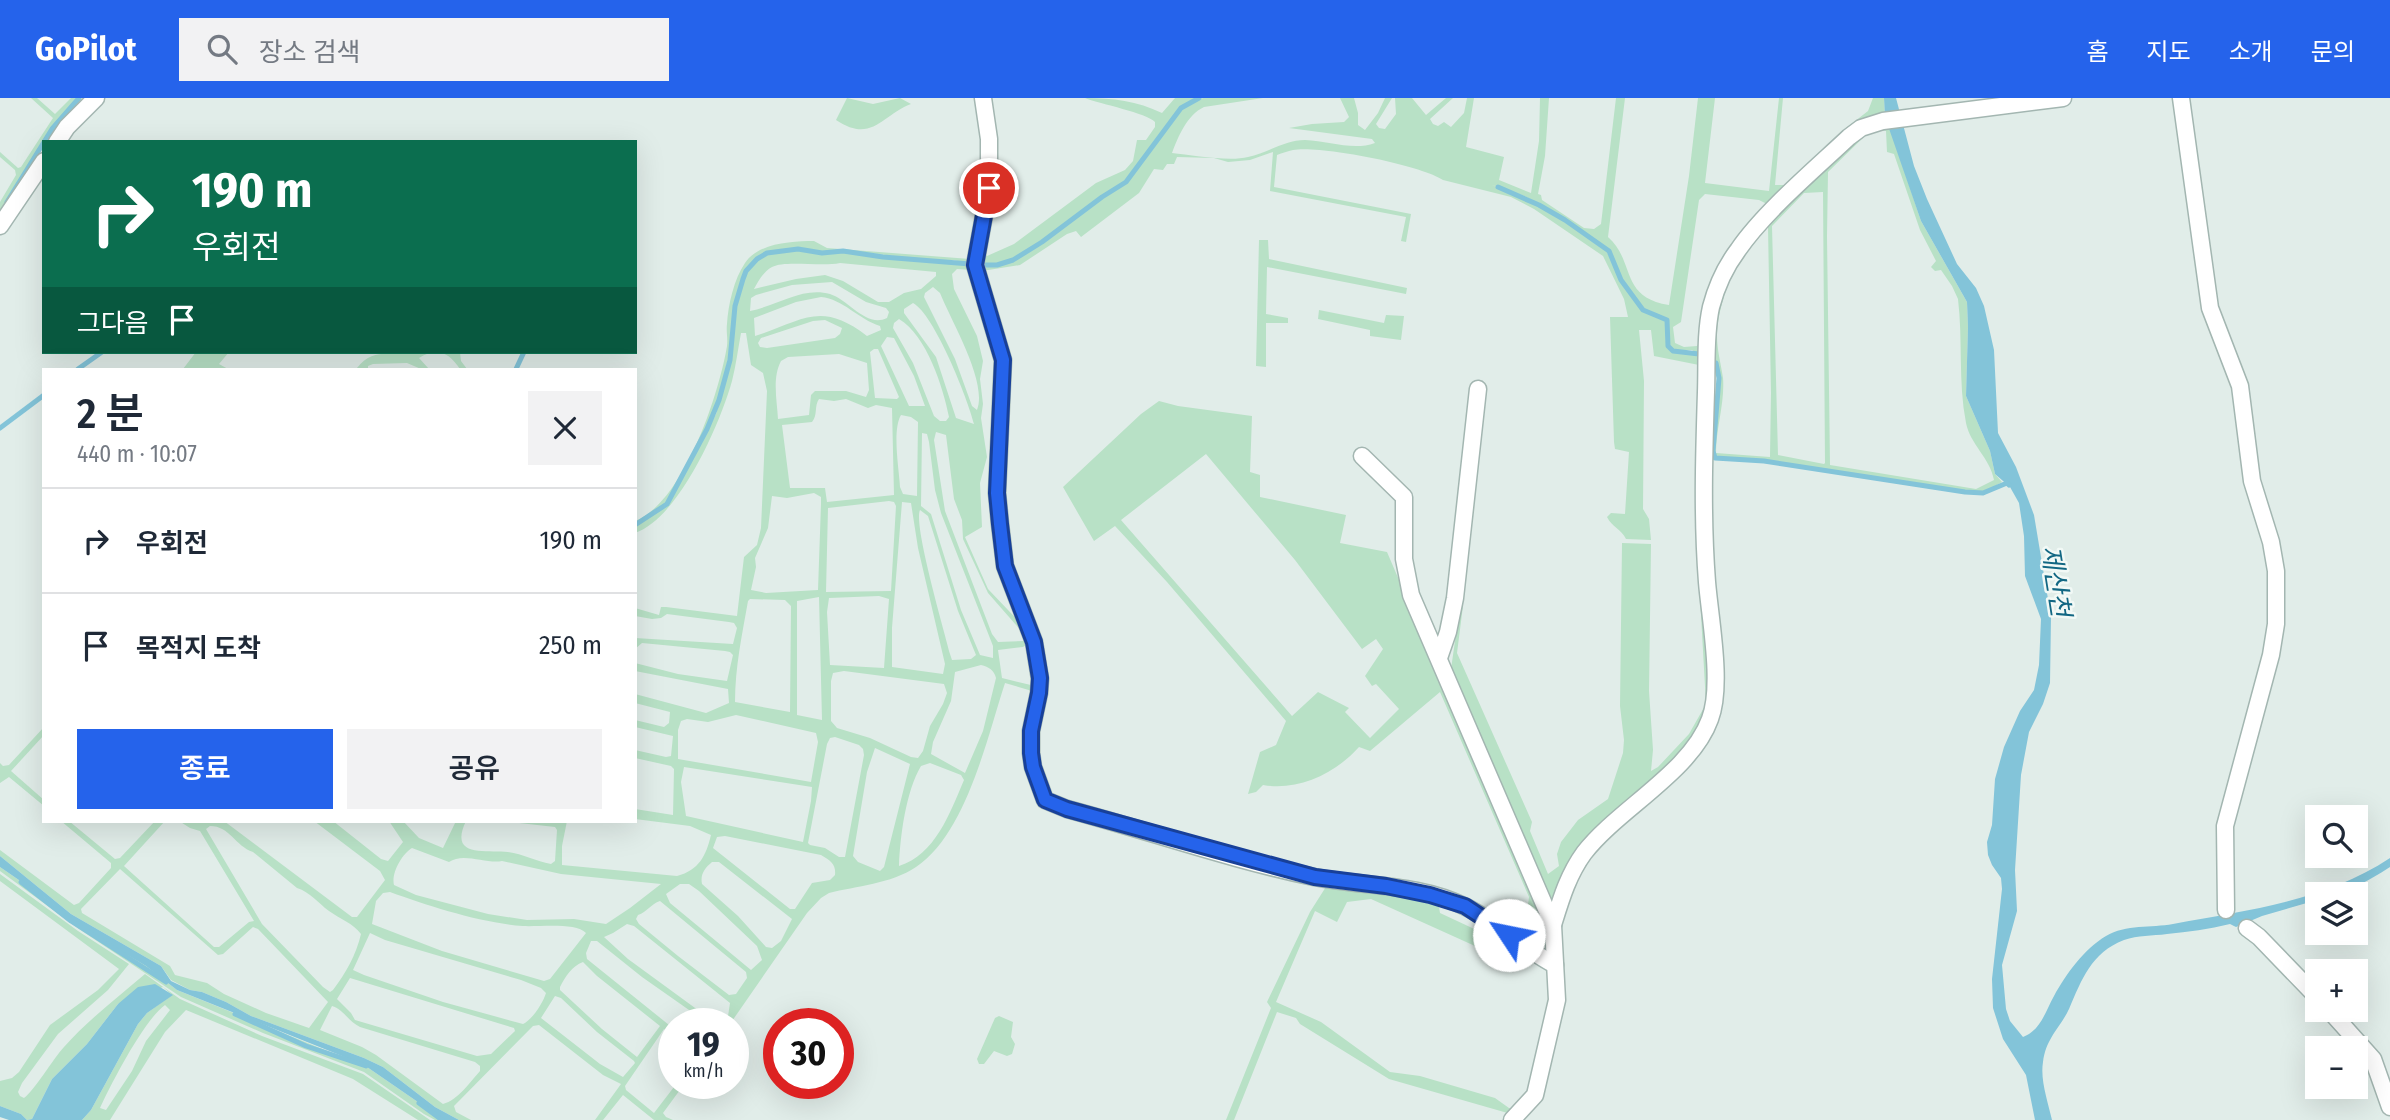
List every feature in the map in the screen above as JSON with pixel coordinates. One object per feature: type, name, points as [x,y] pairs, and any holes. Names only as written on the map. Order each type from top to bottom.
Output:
[{"type":"street","points":[[58,140],[67,127],[96,98]]},
{"type":"street","points":[[983,98],[989,139],[989,188],[975,265],[1003,360],[997,493],[1005,566],[1034,642],[1040,678],[1031,731],[1031,753],[1045,800],[1067,809],[1315,877],[1416,891],[1448,900],[1465,906],[1555,965]]},
{"type":"street","points":[[1512,1120],[1535,1096],[1557,1000],[1553,925],[1566,883],[1586,850],[1676,767],[1706,729],[1714,707],[1715,679],[1706,577],[1703,466],[1709,317],[1720,283],[1738,249],[1796,188],[1861,128],[1883,121],[2063,98]]},
{"type":"street","points":[[2181,98],[2210,307],[2240,386],[2252,481],[2271,542],[2276,571],[2276,624],[2271,655],[2225,826],[2227,910]]},
{"type":"street","points":[[0,226],[42,164]]},
{"type":"street","points":[[1439,658],[1455,598],[1478,388]]},
{"type":"street","points":[[1362,456],[1404,497],[1404,559],[1411,595],[1553,925]]},
{"type":"street","points":[[2247,928],[2305,985]]},
{"type":"street","points":[[2340,1022],[2373,1059],[2390,1107]]},
{"type":"green space","points":[[31,98],[37,98],[55,114],[71,98],[77,98],[42,140],[0,211],[0,202],[16,175],[15,170],[0,157],[0,152],[18,168],[21,167],[53,118]]},
{"type":"green space","points":[[847,98],[873,104],[900,98],[911,104],[876,125],[859,129],[848,127],[836,120]]},
{"type":"green space","points":[[986,98],[992,98],[998,163],[983,253],[987,256],[1014,244],[1096,183],[1125,170],[1133,161],[1137,140],[1146,140],[1155,127],[1155,122],[1143,115],[1085,98],[1125,101],[1162,113],[1175,98],[1196,98],[1180,107],[1126,182],[1101,196],[1012,259],[981,266],[997,266],[1013,261],[1127,183],[1182,109],[1191,103],[1203,98],[1263,98],[1204,107],[1193,115],[1184,127],[1172,153],[1209,158],[1177,157],[1174,164],[1167,164],[1163,170],[1154,169],[1139,193],[1081,237],[1076,231],[1067,234],[1020,265],[982,271],[1009,370],[1004,446],[1004,531],[1001,488],[1008,380],[1005,356],[978,265],[992,185],[992,153]]},
{"type":"green space","points":[[1340,98],[1354,98],[1358,125],[1365,130],[1385,98],[1392,98],[1376,124],[1385,129],[1396,114],[1395,98],[1412,98],[1426,115],[1446,98],[1453,98],[1430,119],[1438,126],[1444,122],[1451,127],[1464,113],[1467,98],[1474,98],[1466,147],[1504,157],[1499,180],[1531,193],[1539,141],[1540,98],[1549,98],[1545,156],[1538,194],[1542,200],[1584,228],[1594,229],[1601,224],[1616,98],[1625,98],[1608,237],[1617,247],[1635,287],[1642,295],[1669,305],[1698,98],[1715,98],[1705,183],[1769,191],[1779,98],[1783,98],[1775,185],[1789,185],[1841,132],[1868,111],[1873,98],[1884,98],[1885,117],[1861,126],[1848,135],[1787,191],[1745,237],[1722,274],[1714,294],[1706,336],[1701,535],[1696,537],[1699,365],[1654,356],[1651,330],[1639,330],[1644,381],[1643,509],[1649,519],[1651,540],[1626,539],[1607,517],[1611,513],[1625,514],[1629,452],[1615,449],[1614,442],[1610,317],[1628,317],[1624,299],[1603,256],[1534,209],[1511,197],[1443,180],[1414,168],[1347,153],[1306,149],[1277,155],[1274,187],[1411,214],[1406,242],[1401,241],[1406,217],[1270,191],[1273,152],[1250,160],[1228,162],[1215,158],[1255,155],[1283,144],[1305,140],[1350,146],[1375,143],[1372,139],[1289,128],[1344,122],[1349,117]],"holes":[[[1492,185],[1522,195],[1565,219],[1610,250],[1622,279],[1644,309],[1668,319],[1669,345],[1673,350],[1692,350],[1700,355],[1672,352],[1667,346],[1666,321],[1642,311],[1620,280],[1607,252],[1564,221],[1521,197]],[[1705,194],[1759,200],[1765,203],[1766,209],[1728,256],[1716,277],[1697,346],[1684,347],[1675,343],[1673,327],[1681,322],[1699,200]]]},
{"type":"green space","points":[[1872,126],[1890,128],[1921,221],[1967,302],[1966,396],[1990,451],[1995,474],[2002,482],[1983,493],[1763,460],[1716,457],[1714,451],[1720,378],[1717,363],[1711,360],[1720,293],[1736,267],[1725,292],[1718,323],[1717,341],[1723,387],[1716,453],[1770,457],[1768,227],[1750,244],[1758,231]],"holes":[[[1872,129],[1886,131],[1887,152],[1894,154],[1920,230],[1936,261],[1931,267],[1935,271],[1941,270],[1958,299],[1966,423],[1971,438],[1994,480],[1976,489],[1830,465],[1828,172]],[[1823,192],[1824,464],[1778,455],[1772,226],[1804,193]]]},
{"type":"green space","points":[[1259,240],[1268,240],[1269,259],[1407,288],[1406,294],[1267,267],[1266,314],[1288,318],[1288,323],[1266,323],[1266,367],[1256,366]]},
{"type":"green space","points":[[814,241],[827,248],[970,259],[977,244],[975,273],[983,298],[971,270],[957,269],[952,274],[954,289],[977,336],[983,361],[980,379],[983,404],[981,418],[987,457],[980,483],[982,527],[965,537],[988,589],[1028,631],[1031,641],[1023,647],[998,650],[1002,678],[1035,686],[1035,697],[1032,691],[1005,683],[982,757],[961,809],[933,852],[906,873],[873,884],[829,893],[821,898],[807,913],[741,1008],[729,1008],[730,1003],[634,926],[627,924],[604,937],[628,959],[695,1008],[686,1008],[597,941],[591,941],[586,953],[587,959],[658,1016],[658,1024],[583,962],[569,972],[560,990],[637,1057],[658,1029],[658,1038],[625,1086],[626,1090],[654,1113],[665,1099],[673,1099],[663,1113],[673,1120],[654,1120],[623,1095],[603,1120],[595,1120],[621,1084],[603,1075],[539,1025],[533,1026],[454,1106],[456,1112],[471,1120],[459,1120],[435,1107],[383,1067],[251,1016],[226,1002],[190,990],[171,980],[161,966],[71,914],[0,856],[0,850],[74,905],[79,903],[111,868],[111,863],[63,823],[71,823],[115,859],[120,858],[153,823],[163,823],[124,866],[214,947],[219,947],[249,922],[254,921],[200,831],[182,823],[227,823],[352,917],[357,917],[385,880],[380,871],[317,823],[336,823],[381,859],[388,861],[403,842],[390,823],[405,823],[419,838],[443,848],[455,823],[465,823],[462,841],[472,850],[514,853],[551,864],[555,861],[555,827],[519,823],[567,823],[562,865],[677,876],[691,870],[704,856],[711,835],[690,826],[637,819],[637,809],[673,815],[674,769],[637,758],[637,750],[671,756],[673,736],[637,727],[637,720],[664,727],[669,723],[670,712],[637,704],[637,695],[706,713],[729,703],[728,689],[637,671],[637,664],[678,674],[727,681],[733,655],[725,651],[642,643],[637,647],[637,638],[733,644],[737,628],[734,623],[667,614],[652,619],[637,616],[637,609],[659,615],[661,607],[666,607],[737,616],[744,557],[757,545],[761,528],[767,391],[763,373],[751,365],[746,333],[741,333],[733,375],[718,421],[695,468],[667,509],[651,524],[637,532],[637,525],[668,505],[716,414],[731,360],[736,306],[747,272],[768,254],[798,250],[822,254],[843,252],[934,263],[971,264],[843,250],[822,252],[798,247],[767,252],[756,258],[745,270],[734,306],[728,359],[718,400],[687,464],[707,417],[723,367],[729,309],[735,284],[745,263],[758,251],[786,243]],"holes":[[[840,263],[936,272],[936,276],[921,289],[904,293],[889,302],[878,302],[843,281],[825,275],[754,289],[763,274],[778,265]],[[832,282],[866,302],[886,308],[889,312],[887,318],[872,319],[837,297],[820,292],[800,295],[750,311],[751,298],[792,285]],[[933,287],[940,293],[973,368],[979,398],[977,410],[972,406],[955,359],[924,297]],[[821,297],[880,326],[881,330],[867,336],[851,325],[824,316],[799,320],[755,336],[754,318],[796,302]],[[913,303],[931,323],[940,340],[958,378],[974,424],[956,418],[936,357],[904,313],[904,309]],[[899,319],[909,327],[926,350],[938,377],[949,417],[946,421],[940,421],[934,416],[913,363],[893,328]],[[825,320],[842,328],[835,338],[767,348],[760,347],[758,343],[761,338],[813,321]],[[887,337],[894,338],[914,376],[925,406],[909,406],[881,346]],[[878,349],[899,397],[897,399],[875,398],[870,352]],[[839,354],[867,363],[869,390],[866,397],[846,391],[815,391],[811,395],[809,415],[778,419],[776,382],[781,361],[788,357]],[[819,399],[846,399],[868,408],[876,405],[892,408],[894,495],[827,502],[825,488],[790,488],[782,425],[812,422]],[[901,415],[918,422],[917,496],[903,494],[900,487],[896,440]],[[936,432],[946,435],[954,499],[962,520],[963,539],[988,593],[1023,633],[1023,641],[998,642],[992,634],[945,511],[934,440]],[[922,433],[927,434],[941,513],[993,646],[993,658],[980,655],[961,610],[931,514],[921,506]],[[814,493],[821,497],[818,590],[766,593],[751,590],[756,567],[755,558],[768,528],[772,496],[787,498]],[[894,502],[896,506],[891,591],[826,592],[828,508]],[[902,502],[911,503],[918,548],[945,664],[943,674],[892,667],[892,628]],[[920,510],[928,516],[958,611],[976,655],[971,659],[952,660],[921,535]],[[879,596],[889,599],[884,668],[830,665],[827,612],[829,598]],[[819,597],[822,720],[797,715],[797,601]],[[750,599],[785,600],[791,606],[790,712],[735,702],[739,651]],[[981,665],[991,669],[996,678],[983,731],[965,773],[931,754],[933,742],[951,701],[955,672]],[[844,671],[944,684],[947,693],[918,758],[837,728],[831,721],[833,673]],[[736,715],[816,733],[818,742],[811,782],[678,759],[678,730],[681,721],[687,719],[708,722]],[[835,737],[859,745],[864,755],[845,857],[839,857],[825,848],[808,843],[830,738]],[[875,748],[910,764],[884,867],[880,871],[858,862],[853,856],[867,772]],[[930,763],[961,775],[964,780],[953,806],[932,843],[912,860],[899,866],[905,814],[911,788],[921,766]],[[684,767],[812,787],[803,842],[686,816],[681,782]],[[210,826],[223,829],[297,888],[361,934],[350,964],[333,990],[330,992],[323,987],[262,924],[206,829]],[[725,836],[821,855],[834,865],[835,875],[830,880],[812,883],[795,909],[790,909],[713,848],[717,837]],[[412,848],[449,862],[461,858],[502,861],[561,874],[661,884],[606,924],[574,919],[527,920],[488,914],[416,895],[394,885],[398,864]],[[712,862],[719,862],[792,919],[781,941],[772,948],[766,947],[738,916],[702,884],[702,874]],[[120,869],[218,955],[223,954],[253,927],[258,929],[328,1002],[309,1028],[266,1013],[224,994],[207,983],[175,975],[170,966],[82,913],[81,909]],[[680,884],[689,884],[757,946],[762,960],[751,970],[670,903],[666,894]],[[390,892],[490,921],[523,926],[566,926],[586,933],[550,979],[544,981],[442,951],[372,924],[376,901],[383,893]],[[660,901],[746,972],[747,978],[736,994],[729,995],[678,956],[639,924],[636,919],[638,915]],[[370,933],[385,940],[521,980],[541,988],[546,993],[545,997],[537,1011],[523,1024],[443,1002],[364,975],[353,970]],[[350,978],[514,1028],[515,1031],[491,1054],[477,1056],[355,1020],[337,999]],[[555,996],[561,998],[597,1032],[634,1061],[623,1077],[600,1064],[541,1018]],[[332,1006],[360,1027],[475,1062],[480,1066],[480,1071],[459,1095],[443,1104],[376,1055],[320,1030]]]},
{"type":"green space","points":[[1319,310],[1384,323],[1386,315],[1404,316],[1401,340],[1370,336],[1370,330],[1318,319]]},
{"type":"green space","points":[[194,354],[227,354],[219,364],[226,368],[184,368]]},
{"type":"green space","points":[[426,354],[419,358],[428,368],[419,368],[407,363],[373,364],[368,368],[357,368],[374,355]]},
{"type":"green space","points":[[444,354],[460,354],[466,368],[459,368]]},
{"type":"green space","points":[[1159,401],[1252,416],[1250,472],[1260,475],[1260,497],[1346,515],[1340,543],[1387,552],[1539,908],[1547,938],[1541,949],[1485,913],[1317,874],[1216,846],[1317,870],[1390,878],[1438,888],[1480,905],[1524,937],[1529,897],[1440,692],[1370,751],[1359,747],[1339,765],[1302,783],[1263,785],[1256,792],[1248,794],[1260,752],[1276,745],[1286,721],[1167,582],[1115,526],[1094,541],[1063,487],[1141,414]],"holes":[[[1206,454],[1295,560],[1362,649],[1376,639],[1383,649],[1365,676],[1372,686],[1376,684],[1399,709],[1370,738],[1345,712],[1349,708],[1318,692],[1292,716],[1121,520]]]},
{"type":"green space","points":[[682,473],[666,503],[637,523],[637,520],[653,510]]},
{"type":"green space","points":[[1622,543],[1651,544],[1651,771],[1689,734],[1706,704],[1697,544],[1712,696],[1696,731],[1672,762],[1644,790],[1581,843],[1568,866],[1552,907],[1451,669],[1460,606],[1463,606],[1457,653],[1532,822],[1530,831],[1548,874],[1559,866],[1557,854],[1561,842],[1578,820],[1608,799],[1623,753],[1620,706]]},
{"type":"green space","points":[[42,729],[42,737],[11,771],[42,798],[42,804],[9,777],[0,783],[0,763],[3,766],[9,765]]},
{"type":"green space","points":[[0,867],[62,913],[146,966],[177,990],[367,1067],[444,1120],[435,1120],[424,1114],[364,1072],[263,1033],[181,997],[79,929],[0,871]]},
{"type":"green space","points":[[0,874],[78,931],[129,964],[108,990],[58,1034],[22,1083],[18,1092],[20,1096],[24,1098],[28,1094],[83,1027],[145,974],[180,999],[262,1036],[363,1074],[430,1120],[418,1120],[353,1079],[186,1010],[165,1032],[110,1120],[82,1120],[91,1110],[138,1024],[147,1013],[172,995],[163,987],[118,1004],[87,1044],[52,1079],[32,1119],[27,1120],[21,1114],[0,1106],[0,1081],[12,1078],[19,1072],[50,1025],[98,990],[119,969],[0,881]],"holes":[[[165,1005],[170,1010],[146,1041],[132,1071],[106,1110],[100,1108],[138,1038]]]},
{"type":"green space","points":[[1329,882],[1438,901],[1440,913],[1500,941],[1499,948],[1492,951],[1475,946],[1371,899],[1347,902],[1337,922],[1315,911],[1276,1002],[1321,1022],[1390,1072],[1420,1076],[1495,1098],[1515,1109],[1511,1114],[1389,1079],[1300,1024],[1296,1018],[1277,1012],[1234,1120],[1226,1120],[1271,1008],[1267,1002],[1310,912]]},
{"type":"green space","points":[[999,1016],[1013,1022],[1011,1037],[1015,1044],[1012,1054],[1007,1056],[994,1051],[984,1064],[979,1064],[977,1059],[995,1018]]},
{"type":"water","points":[[1884,98],[1896,98],[1914,166],[1927,199],[1957,264],[1976,288],[1984,306],[1994,350],[1998,433],[2016,467],[2034,515],[2051,617],[2050,683],[2029,732],[2021,775],[2015,870],[2017,911],[2002,965],[2006,1009],[2010,1021],[2023,1037],[2034,1030],[2076,963],[2098,941],[2114,932],[2230,914],[2305,896],[2305,903],[2236,927],[2230,924],[2135,937],[2103,952],[2083,977],[2045,1054],[2042,1069],[2052,1120],[2035,1120],[2026,1075],[2003,1039],[1993,1008],[1992,979],[2002,889],[2001,878],[1988,855],[1987,842],[1992,825],[1995,779],[2004,747],[2020,711],[2034,690],[2039,665],[2041,619],[2025,576],[2024,536],[2019,503],[2010,487],[1995,474],[1990,451],[1966,396],[1967,302],[1921,221],[1885,117]]},
{"type":"water","points":[[0,856],[71,914],[161,966],[171,981],[226,1002],[251,1016],[383,1067],[435,1107],[459,1120],[444,1120],[367,1067],[352,1060],[177,990],[146,966],[82,928],[0,867]]},
{"type":"water","points":[[2390,858],[2390,867],[2364,882],[2344,882]]},
{"type":"water","points":[[155,984],[173,995],[147,1013],[138,1024],[91,1110],[82,1120],[27,1120],[32,1119],[52,1079],[87,1044],[118,1004],[138,987]]},
{"type":"water","points":[[0,1106],[21,1114],[27,1120],[0,1117]]},
{"type":"waterway","points":[[45,140],[79,98]]},
{"type":"waterway","points":[[981,265],[997,265],[1013,260],[1126,182],[1181,108],[1199,98]]},
{"type":"waterway","points":[[7,202],[42,145]]},
{"type":"waterway","points":[[1498,187],[1539,205],[1609,251],[1621,280],[1643,310],[1667,320],[1668,346],[1673,351],[1699,354]]},
{"type":"waterway","points":[[637,524],[667,504],[707,429],[719,400],[730,360],[735,306],[746,271],[757,259],[767,253],[798,249],[970,264]]},
{"type":"waterway","points":[[79,368],[99,354]]},
{"type":"waterway","points":[[516,368],[523,354]]},
{"type":"waterway","points":[[1716,363],[1719,378],[1713,451],[1715,458],[1764,461],[1965,492],[1983,493],[2007,483],[2009,485]]},
{"type":"waterway","points":[[0,428],[42,396]]},
{"type":"waterway","points":[[21,882],[71,921],[166,982]]},
{"type":"waterway","points":[[235,1014],[306,1046],[366,1066]]},
{"type":"waterway","points":[[419,1103],[442,1120]]},
{"type":"route","points":[[989,188],[975,265],[1003,360],[997,493],[1005,566],[1034,642],[1040,678],[1031,731],[1031,753],[1045,800],[1067,809],[1315,877],[1416,891],[1448,900],[1465,906],[1509,935]]},
{"type":"water label","name":"제산천","points":[[2056,581]]}]
